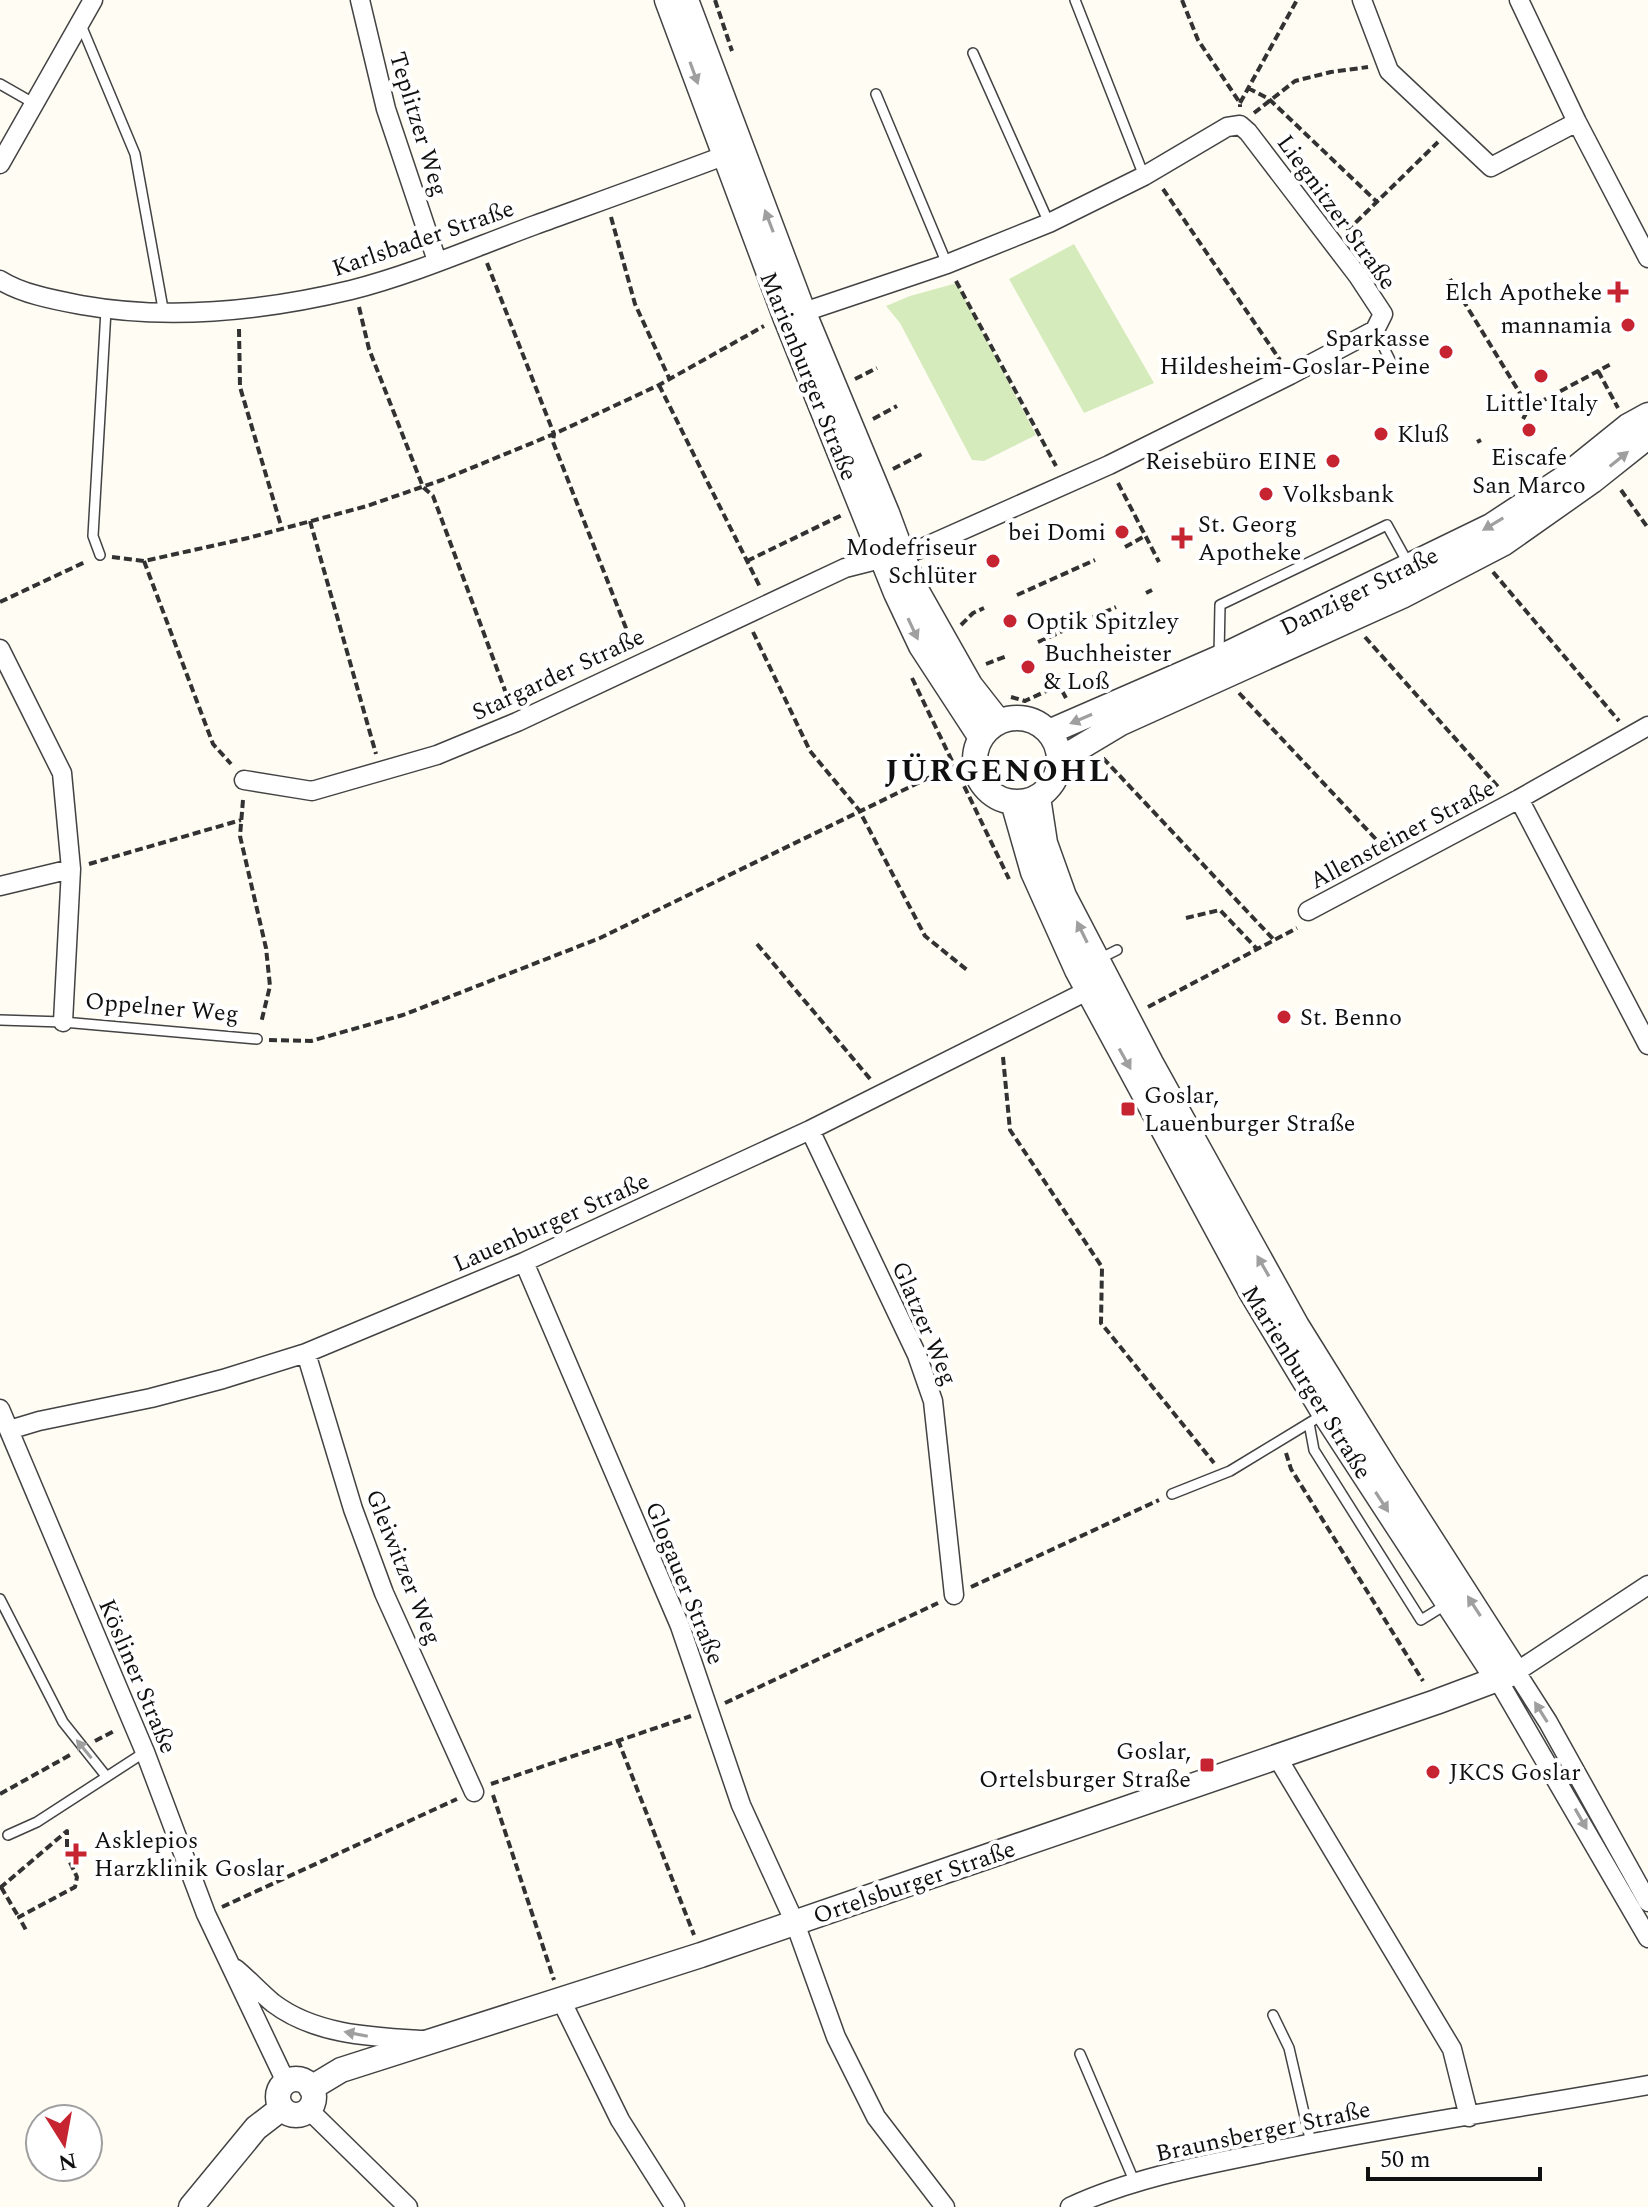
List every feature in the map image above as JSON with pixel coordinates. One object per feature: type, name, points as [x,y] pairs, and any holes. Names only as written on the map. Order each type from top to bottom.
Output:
[{"type":"street","points":[[0,164],[93,0]]},
{"type":"street","name":"Teplitzer Weg","points":[[360,0],[386,109],[437,261]]},
{"type":"street","name":"Marienburger Straße","points":[[667,0],[733,152],[794,315],[892,555],[914,586],[970,685],[990,730]]},
{"type":"street","name":"Marienburger Straße","points":[[686,0],[733,152]]},
{"type":"street","points":[[1362,0],[1385,65],[1491,167],[1577,122]]},
{"type":"street","points":[[1519,0],[1577,122],[1648,258]]},
{"type":"street","points":[[794,315],[947,264],[1049,223],[1148,174],[1227,127],[1240,125]]},
{"type":"street","name":"Liegnitzer Straße","points":[[892,555],[920,549],[1109,465],[1375,330],[1383,314],[1334,244],[1240,125]]},
{"type":"street","name":"Karlsbader Straße","points":[[0,280],[55,300],[106,310],[164,314],[238,310],[354,289],[733,152]]},
{"type":"street","name":"Danziger Straße","points":[[1049,732],[1219,658],[1491,526],[1561,480],[1628,426],[1648,415]]},
{"type":"street","name":"Danziger Straße","points":[[1059,760],[1121,723],[1402,596],[1504,543],[1592,481],[1641,442],[1648,431]]},
{"type":"street","name":"Stargarder Straße","points":[[244,780],[312,791],[437,755],[517,722],[845,568],[892,555]]},
{"type":"street","name":"Oppelner Weg","points":[[0,649],[62,773],[71,869],[63,1022]]},
{"type":"street","points":[[1012,718],[1026,719],[1049,732],[1055,741],[1059,760],[1054,781],[1038,797],[1013,802],[990,793],[982,784],[974,761],[990,730],[1012,718]]},
{"type":"street","name":"Allensteiner Straße","points":[[1308,911],[1516,801],[1648,726]]},
{"type":"street","name":"Marienburger Straße","points":[[1038,797],[1052,866],[1097,971]]},
{"type":"street","name":"Allensteiner Straße","points":[[1516,801],[1648,1045]]},
{"type":"street","name":"Marienburger Straße","points":[[1013,802],[1033,872],[1097,971],[1234,1214],[1325,1412],[1447,1604],[1548,1722],[1648,1902]]},
{"type":"street","points":[[0,886],[71,869]]},
{"type":"street","name":"Lauenburger Straße","points":[[9,1430],[165,1394],[306,1353],[524,1262],[810,1130],[1000,1035],[1097,971]]},
{"type":"street","name":"Glatzer Weg","points":[[810,1130],[917,1355],[933,1401],[954,1595]]},
{"type":"street","name":"Glogauer Straße","points":[[524,1262],[680,1626],[741,1805],[795,1923]]},
{"type":"street","name":"Gleiwitzer Weg","points":[[306,1353],[353,1509],[384,1593],[482,1788]]},
{"type":"street","name":"Kösliner Straße","points":[[0,1409],[145,1752],[206,1914],[286,2082]]},
{"type":"street","name":"Marienburger Straße","points":[[1325,1412],[1507,1676],[1647,1931]]},
{"type":"street","points":[[1507,1676],[1648,1585]]},
{"type":"street","name":"Ortelsburger Straße","points":[[310,2099],[341,2070],[701,1955],[1507,1676]]},
{"type":"street","points":[[1277,1757],[1452,2049],[1469,2117]]},
{"type":"street","points":[[795,1923],[836,2037],[876,2117],[945,2207]]},
{"type":"street","name":"Kösliner Straße","points":[[229,1962],[275,2004],[303,2020],[372,2037],[433,2040]]},
{"type":"street","points":[[561,2000],[620,2120],[675,2207]]},
{"type":"street","points":[[310,2099],[293,2115],[282,2108],[278,2092],[286,2082],[297,2079],[310,2099],[408,2207]]},
{"type":"street","name":"Braunsberger Straße","points":[[1070,2207],[1135,2183],[1193,2167],[1311,2143],[1648,2085]]},
{"type":"street","points":[[191,2207],[256,2128],[282,2108]]},
{"type":"lane","points":[[1075,0],[1148,174]]},
{"type":"lane","points":[[81,25],[135,154],[164,314]]},
{"type":"lane","points":[[973,53],[1049,223]]},
{"type":"lane","points":[[0,84],[35,104]]},
{"type":"lane","points":[[876,94],[947,264]]},
{"type":"lane","points":[[100,555],[93,536],[106,310]]},
{"type":"lane","points":[[1375,330],[1392,364]]},
{"type":"lane","points":[[1219,658],[1220,605],[1387,525],[1410,567],[1402,596]]},
{"type":"lane","name":"Oppelner Weg","points":[[0,1020],[63,1022],[257,1039]]},
{"type":"lane","points":[[1172,1494],[1224,1475],[1325,1412]]},
{"type":"lane","points":[[0,1599],[63,1722],[106,1776]]},
{"type":"lane","points":[[8,1835],[37,1822],[145,1752]]},
{"type":"lane","points":[[1273,2015],[1289,2048],[1311,2143]]},
{"type":"lane","points":[[1080,2054],[1135,2183]]},
{"type":"path","points":[[1182,0],[1198,40],[1240,103]]},
{"type":"path","points":[[1240,125],[1240,103],[1297,0]]},
{"type":"path","points":[[1240,125],[1295,81],[1331,72],[1385,65]]},
{"type":"path","points":[[1248,88],[1269,99],[1377,202]]},
{"type":"path","points":[[1334,244],[1451,129]]},
{"type":"path","points":[[1148,174],[1290,375]]},
{"type":"path","points":[[606,199],[635,304],[670,380]]},
{"type":"path","points":[[480,245],[640,663]]},
{"type":"path","points":[[947,264],[1065,484]]},
{"type":"path","points":[[1450,279],[1529,408]]},
{"type":"path","points":[[354,289],[369,349],[423,487],[433,496],[517,722]]},
{"type":"path","points":[[238,310],[240,387],[282,529]]},
{"type":"path","points":[[0,602],[100,555],[144,561],[282,529],[423,487],[554,434],[670,380],[769,323],[794,315]]},
{"type":"path","points":[[1523,419],[1529,408],[1613,363]]},
{"type":"path","points":[[855,379],[877,368]]},
{"type":"path","points":[[659,385],[768,604]]},
{"type":"path","points":[[871,420],[897,406]]},
{"type":"path","points":[[891,470],[922,454]]},
{"type":"path","points":[[1109,465],[1159,562]]},
{"type":"path","points":[[1621,490],[1648,528]]},
{"type":"path","points":[[747,561],[846,514]]},
{"type":"path","points":[[310,521],[381,771]]},
{"type":"path","points":[[1125,547],[1145,536]]},
{"type":"path","points":[[1017,595],[1095,560]]},
{"type":"path","points":[[144,561],[213,744],[244,780],[240,836],[266,948],[270,986],[257,1039],[311,1041],[417,1010],[600,938],[953,766]]},
{"type":"path","points":[[1493,571],[1631,735]]},
{"type":"path","points":[[1146,593],[1152,590]]},
{"type":"path","points":[[1038,642],[1116,607]]},
{"type":"path","points":[[950,631],[984,608]]},
{"type":"path","points":[[954,612],[961,626]]},
{"type":"path","points":[[744,614],[810,751],[859,810],[925,936],[967,970]]},
{"type":"path","points":[[1361,633],[1516,801]]},
{"type":"path","points":[[989,674],[983,665],[1007,656]]},
{"type":"path","points":[[911,676],[1011,883]]},
{"type":"path","points":[[1001,690],[1009,697],[1025,701],[1059,685],[1066,698]]},
{"type":"path","points":[[1237,691],[1398,864]]},
{"type":"path","points":[[1099,754],[1274,940]]},
{"type":"path","points":[[71,869],[241,820]]},
{"type":"path","points":[[1186,918],[1220,910],[1257,949]]},
{"type":"path","points":[[1148,1007],[1304,924],[1308,911]]},
{"type":"path","points":[[757,944],[883,1093]]},
{"type":"path","points":[[1000,1035],[1010,1130],[1102,1267],[1101,1323],[1224,1475]]},
{"type":"path","points":[[1282,1439],[1291,1469],[1436,1702]]},
{"type":"path","points":[[0,1794],[132,1721]]},
{"type":"path","points":[[618,1740],[701,1955]]},
{"type":"path","points":[[482,1788],[561,2000]]},
{"type":"path","points":[[19,1917],[75,1887],[77,1877],[67,1856],[67,1831],[0,1888],[27,1932]]},
{"type":"green space","points":[[1074,244],[1154,383],[1084,413],[1009,279]]},
{"type":"green space","points":[[957,283],[1036,435],[984,461],[972,460],[900,323],[886,306]]},
{"type":"place","name":"Elch Apotheke","points":[[1618,292]]},
{"type":"place","name":"mannamia","points":[[1628,325]]},
{"type":"place","name":"Sparkasse Hildesheim-Goslar-Peine","points":[[1446,352]]},
{"type":"place","name":"Little Italy","points":[[1541,376]]},
{"type":"place","name":"Eiscafe San Marco","points":[[1529,430]]},
{"type":"place","name":"Kluß","points":[[1381,434]]},
{"type":"place","name":"Reisebüro EINE","points":[[1333,461]]},
{"type":"place","name":"Volksbank","points":[[1266,494]]},
{"type":"place","name":"bei Domi","points":[[1122,532]]},
{"type":"place","name":"St. Georg Apotheke","points":[[1182,538]]},
{"type":"place","name":"Modefriseur Schlüter","points":[[993,561]]},
{"type":"place","name":"Optik Spitzley","points":[[1010,621]]},
{"type":"place","name":"Buchheister & Loß","points":[[1028,667]]},
{"type":"place","name":"St. Benno","points":[[1284,1017]]},
{"type":"place","name":"Goslar, Lauenburger Straße","points":[[1128,1109]]},
{"type":"place","name":"Goslar, Ortelsburger Straße","points":[[1207,1765]]},
{"type":"place","name":"JKCS Goslar","points":[[1433,1772]]},
{"type":"place","name":"Asklepios Harzklinik Goslar","points":[[76,1854]]},
{"type":"district","name":"JÜRGENOHL","points":[[998,770]]}]
